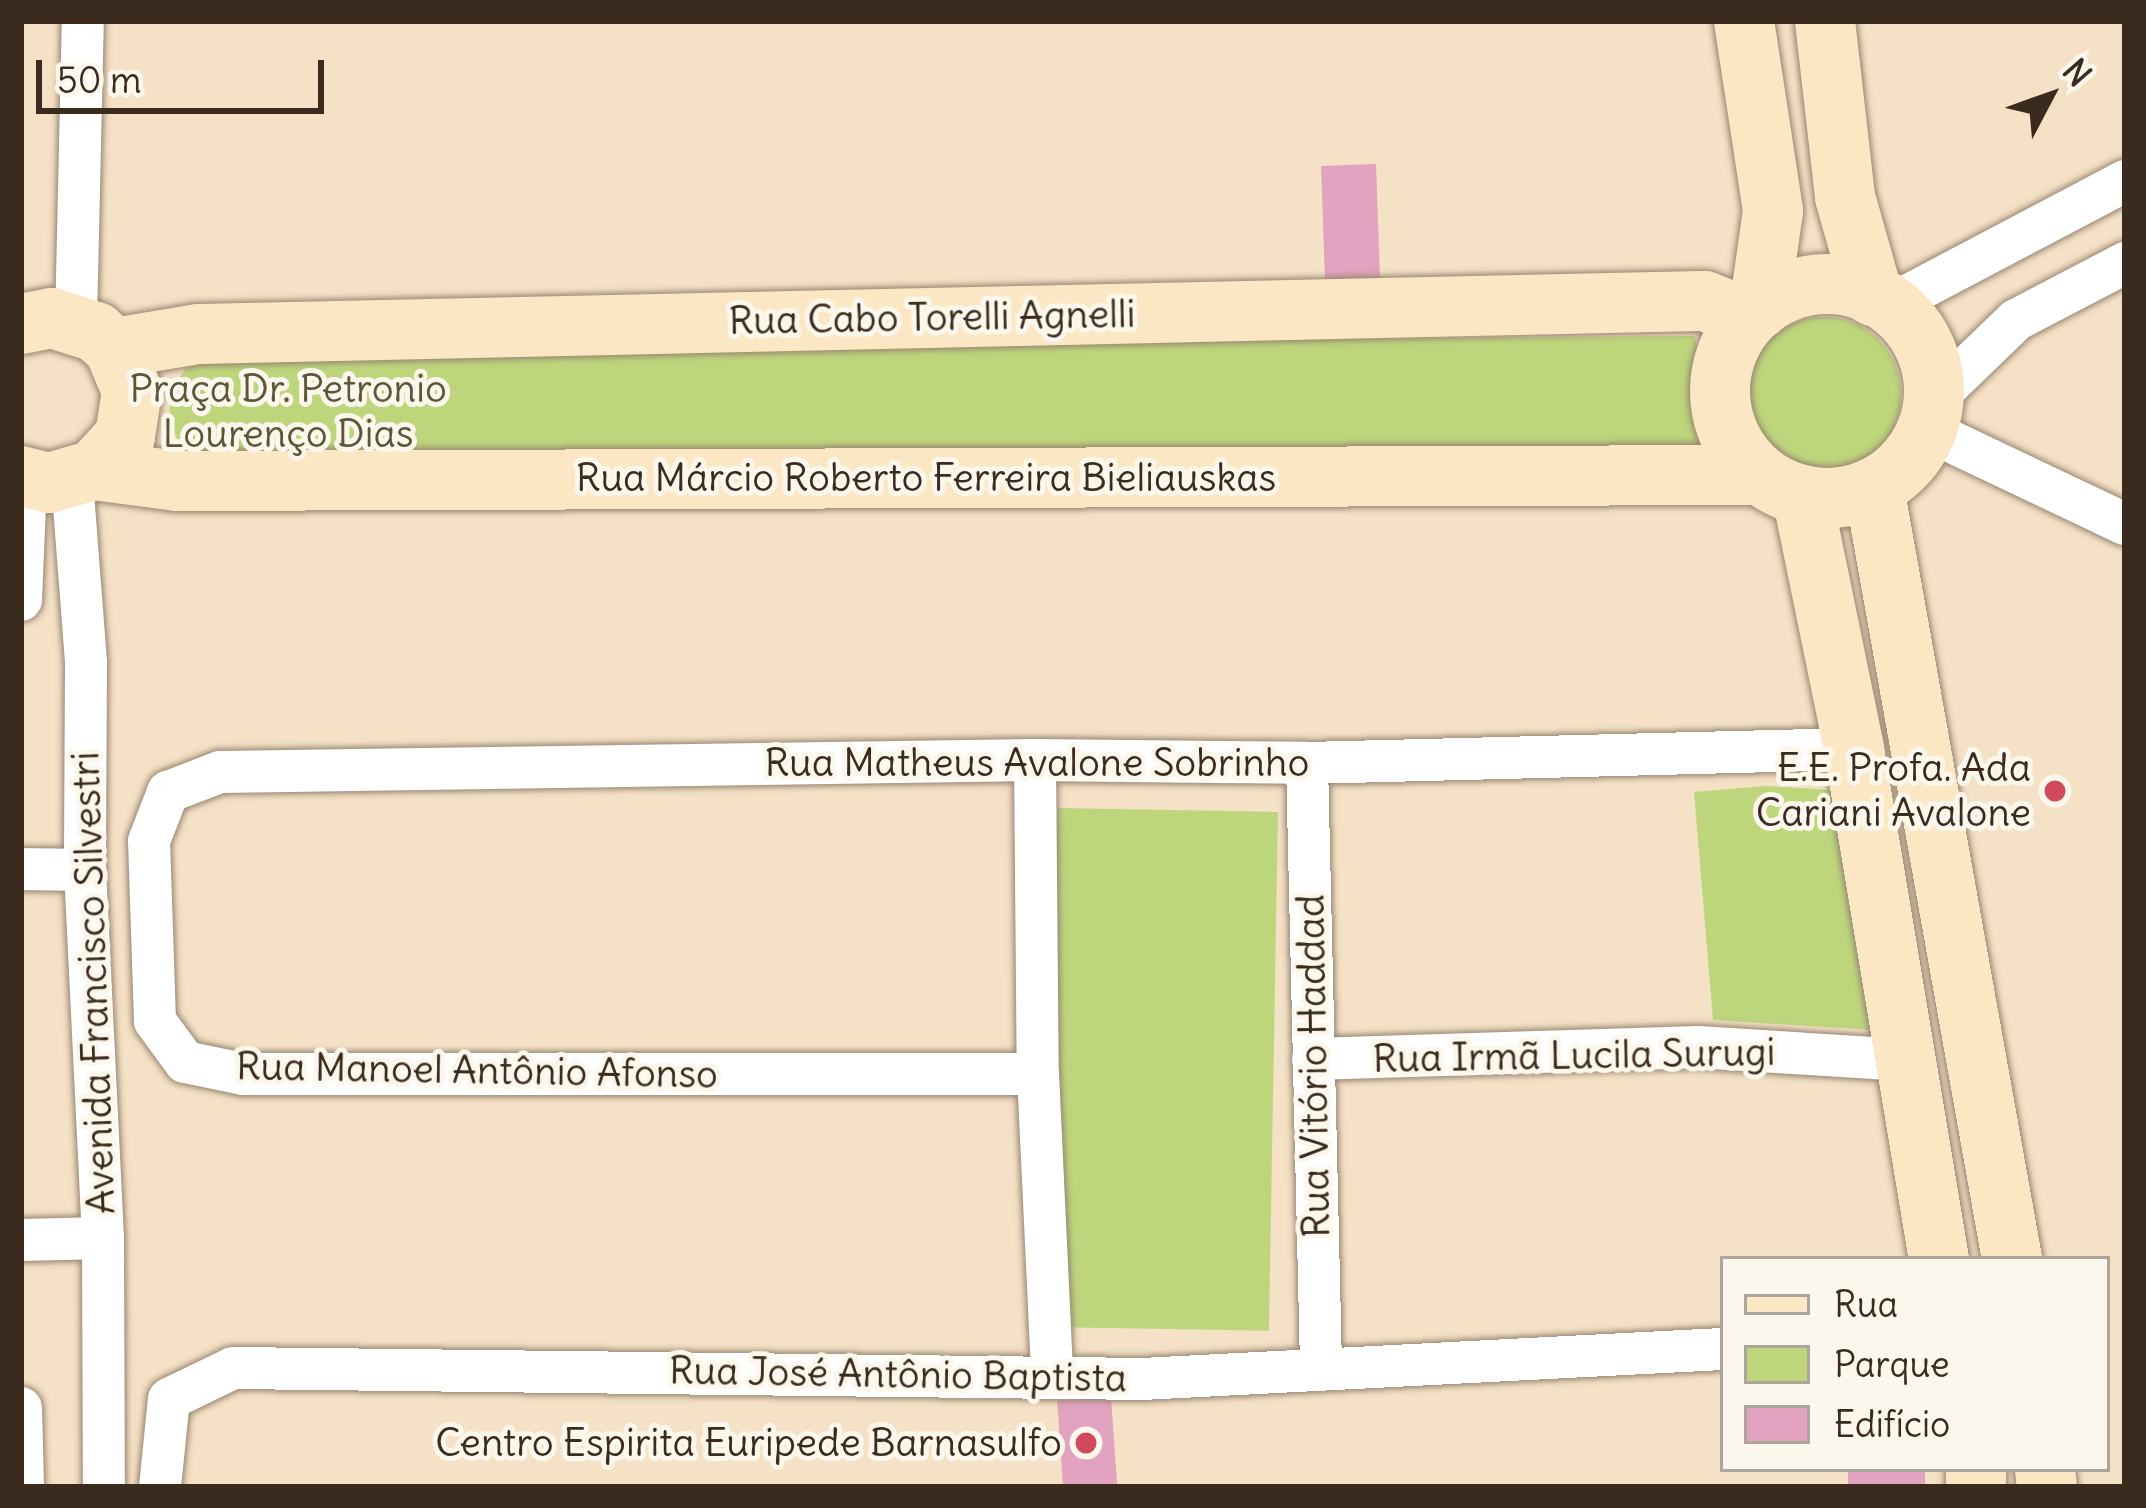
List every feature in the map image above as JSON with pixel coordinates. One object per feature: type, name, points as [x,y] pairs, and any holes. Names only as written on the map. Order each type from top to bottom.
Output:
[{"type":"street","points":[[21,600],[53,476],[125,436],[132,414],[132,391],[70,331],[82,21]]},
{"type":"street","points":[[1744,21],[1773,211],[1753,313]]},
{"type":"street","points":[[1825,21],[1845,197],[1881,300]]},
{"type":"street","points":[[1881,300],[2125,182]]},
{"type":"street","points":[[1930,414],[1930,363],[1915,331],[1881,300],[1832,284],[1801,286],[1753,313],[1728,347],[1720,381],[1722,416],[1736,448],[1781,485],[1851,496],[1897,473],[1930,414],[2016,320],[2125,263]]},
{"type":"street","name":"Rua Cabo Torelli Agnelli","points":[[70,331],[199,334],[1705,301],[1753,313]]},
{"type":"street","points":[[1930,414],[2125,524]]},
{"type":"street","name":"Rua Márcio Roberto Ferreira Bieliauskas","points":[[53,476],[177,481],[1781,485]]},
{"type":"street","name":"Avenida Francisco Silvestri","points":[[53,476],[86,663],[85,870],[103,1238],[104,1487]]},
{"type":"street","points":[[1781,485],[1854,749],[1939,1256]]},
{"type":"street","points":[[1874,488],[2011,1256]]},
{"type":"street","name":"Rua Matheus Avalone Sobrinho","points":[[220,772],[1035,760],[1306,763],[1854,749]]},
{"type":"street","points":[[1035,760],[1038,1074],[1052,1376]]},
{"type":"street","name":"Rua Vitório Haddad","points":[[1306,763],[1321,1368]]},
{"type":"street","name":"Rua Manoel Antônio Afonso","points":[[220,772],[168,792],[149,842],[154,1021],[185,1062],[243,1074],[1038,1074]]},
{"type":"street","points":[[21,869],[85,870]]},
{"type":"street","name":"Rua Irmã Lucila Surugi","points":[[1313,1059],[1698,1047],[1906,1060]]},
{"type":"street","points":[[21,1240],[103,1238]]},
{"type":"street","name":"Rua José Antônio Baptista","points":[[160,1487],[169,1399],[233,1368],[1142,1379],[1720,1349]]},
{"type":"street","points":[[21,1408],[22,1487]]},
{"type":"green space","points":[[1824,317],[1854,323],[1879,339],[1895,364],[1901,394],[1895,424],[1879,449],[1854,465],[1824,471],[1794,465],[1769,449],[1753,424],[1747,394],[1753,364],[1769,339],[1794,323]]},
{"type":"green space","name":"Praça Dr. Petronio Lourenço Dias","points":[[1695,336],[1710,457],[185,467],[169,413],[173,387],[188,365],[281,346]]},
{"type":"green space","points":[[1765,786],[1834,790],[1873,1030],[1713,1020],[1694,792]]},
{"type":"green space","points":[[1057,808],[1278,812],[1269,1331],[1048,1327]]},
{"type":"building","points":[[1376,164],[1380,280],[1325,282],[1321,166]]},
{"type":"building","name":"Centro Espirita Euripede Barnasulfo","points":[[1111,1397],[1117,1487],[1063,1487],[1057,1401]]},
{"type":"building","points":[[1848,1472],[1925,1472],[1925,1487],[1848,1487]]},
{"type":"place","name":"E.E. Profa. Ada Cariani Avalone","points":[[2055,791]]},
{"type":"place","name":"Centro Espirita Euripede Barnasulfo","points":[[1086,1443]]}]
